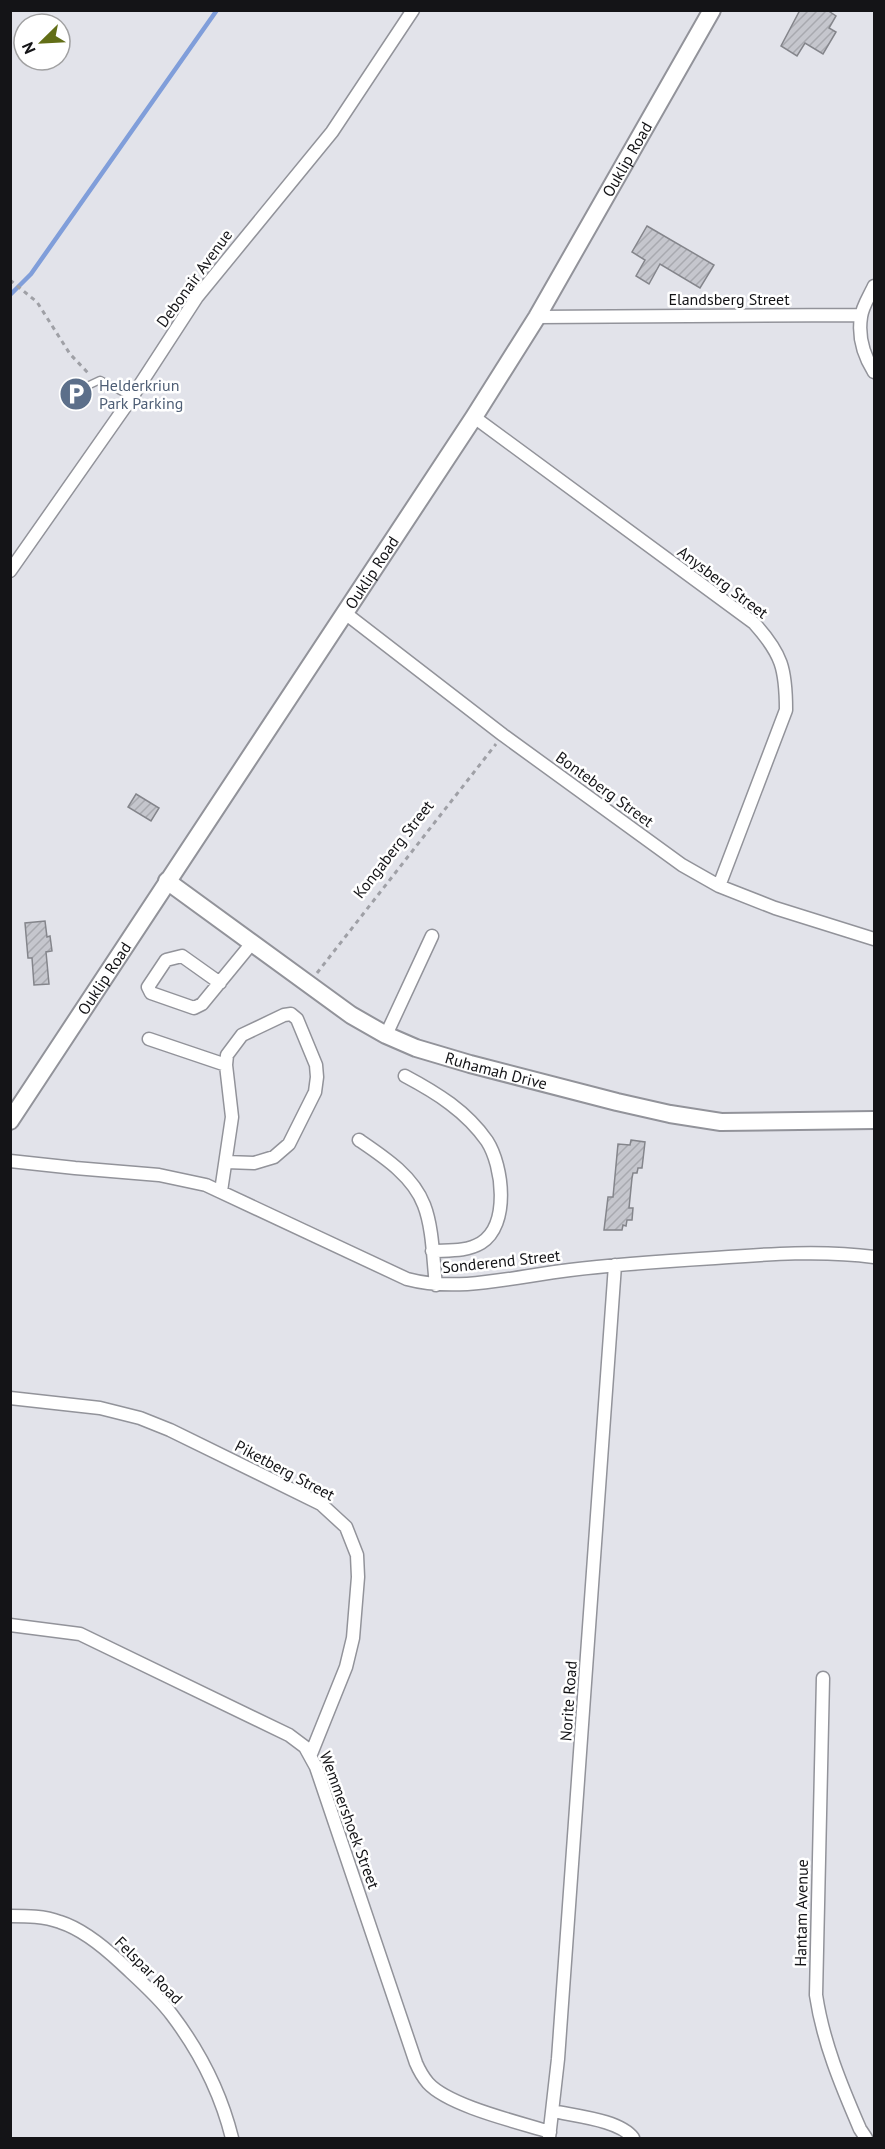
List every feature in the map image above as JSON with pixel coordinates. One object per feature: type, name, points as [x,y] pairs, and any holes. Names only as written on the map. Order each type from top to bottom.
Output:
[{"type":"street","name":"Debonair Avenue","points":[[10,571],[132,397],[197,297],[332,132],[413,10]]},
{"type":"street","name":"Ouklip Road","points":[[10,1120],[474,417],[537,317],[712,10]]},
{"type":"street","points":[[874,286],[861,315],[862,343],[874,372]]},
{"type":"street","name":"Elandsberg Street","points":[[537,317],[861,315]]},
{"type":"street","name":"Anysberg Street","points":[[474,417],[754,623],[775,649],[786,679],[786,710],[719,886]]},
{"type":"street","name":"Bonteberg Street","points":[[345,613],[503,735],[682,865],[719,886],[775,908],[874,939]]},
{"type":"street","name":"Ruhamah Drive","points":[[167,881],[351,1015],[386,1035],[416,1047],[470,1064],[670,1114],[721,1122],[874,1120]]},
{"type":"street","points":[[386,1035],[432,936]]},
{"type":"street","points":[[220,983],[182,956],[166,960],[148,987],[151,993],[194,1008],[202,1005],[220,983],[252,943]]},
{"type":"street","points":[[221,1191],[232,1118],[227,1055],[243,1035],[284,1015],[291,1014],[297,1019],[316,1065],[315,1092],[285,1149],[274,1156],[254,1163],[226,1162]]},
{"type":"street","points":[[149,1039],[226,1065]]},
{"type":"street","points":[[405,1076],[439,1094],[465,1116],[486,1140],[493,1153],[501,1181],[498,1215],[490,1235],[473,1247],[462,1250],[432,1251]]},
{"type":"street","points":[[359,1140],[413,1184],[428,1217],[436,1285]]},
{"type":"street","name":"Sonderend Street","points":[[10,1161],[185,1179],[221,1191],[407,1279],[436,1285],[467,1284],[615,1265],[793,1253],[874,1257]]},
{"type":"street","name":"Norite Road","points":[[550,2135],[587,1672],[615,1265]]},
{"type":"street","name":"Piketberg Street","points":[[10,1398],[100,1408],[140,1418],[171,1430],[321,1504],[346,1527],[357,1556],[358,1577],[353,1638],[346,1667],[311,1754]]},
{"type":"street","name":"Wemmershoek Street","points":[[10,1625],[80,1635],[289,1735],[305,1747],[311,1754],[401,2021],[422,2075],[428,2083],[447,2098],[550,2135]]},
{"type":"street","name":"Hantam Avenue","points":[[822,1678],[816,1995],[832,2063],[866,2139]]},
{"type":"street","name":"Felspar Road","points":[[10,1916],[36,1916],[71,1927],[105,1949],[143,1983],[172,2014],[202,2062],[217,2092],[232,2139]]},
{"type":"street","points":[[553,2111],[613,2125],[626,2130],[633,2139]]},
{"type":"lane","points":[[66,396],[100,380],[132,397]]},
{"type":"path","points":[[10,280],[37,302],[75,360],[87,373],[100,380]]},
{"type":"path","name":"Kongaberg Street","points":[[308,984],[503,735]]},
{"type":"building","points":[[800,10],[827,10],[836,16],[829,28],[836,32],[823,54],[805,43],[797,56],[781,46]]},
{"type":"building","points":[[647,226],[714,265],[700,288],[660,264],[649,284],[636,276],[645,260],[632,252]]},
{"type":"building","points":[[136,794],[159,808],[151,821],[128,807]]},
{"type":"building","points":[[45,921],[52,951],[46,952],[49,984],[34,985],[32,958],[28,958],[25,923]]},
{"type":"building","points":[[631,1140],[645,1142],[642,1168],[638,1168],[637,1173],[633,1173],[632,1178],[629,1208],[633,1208],[632,1220],[627,1220],[622,1230],[604,1230],[608,1197],[613,1197],[618,1144],[630,1145]]},
{"type":"waterway","points":[[10,295],[31,274],[217,10]]},
{"type":"place","name":"Helderkriun Park Parking","points":[[76,394]]}]
